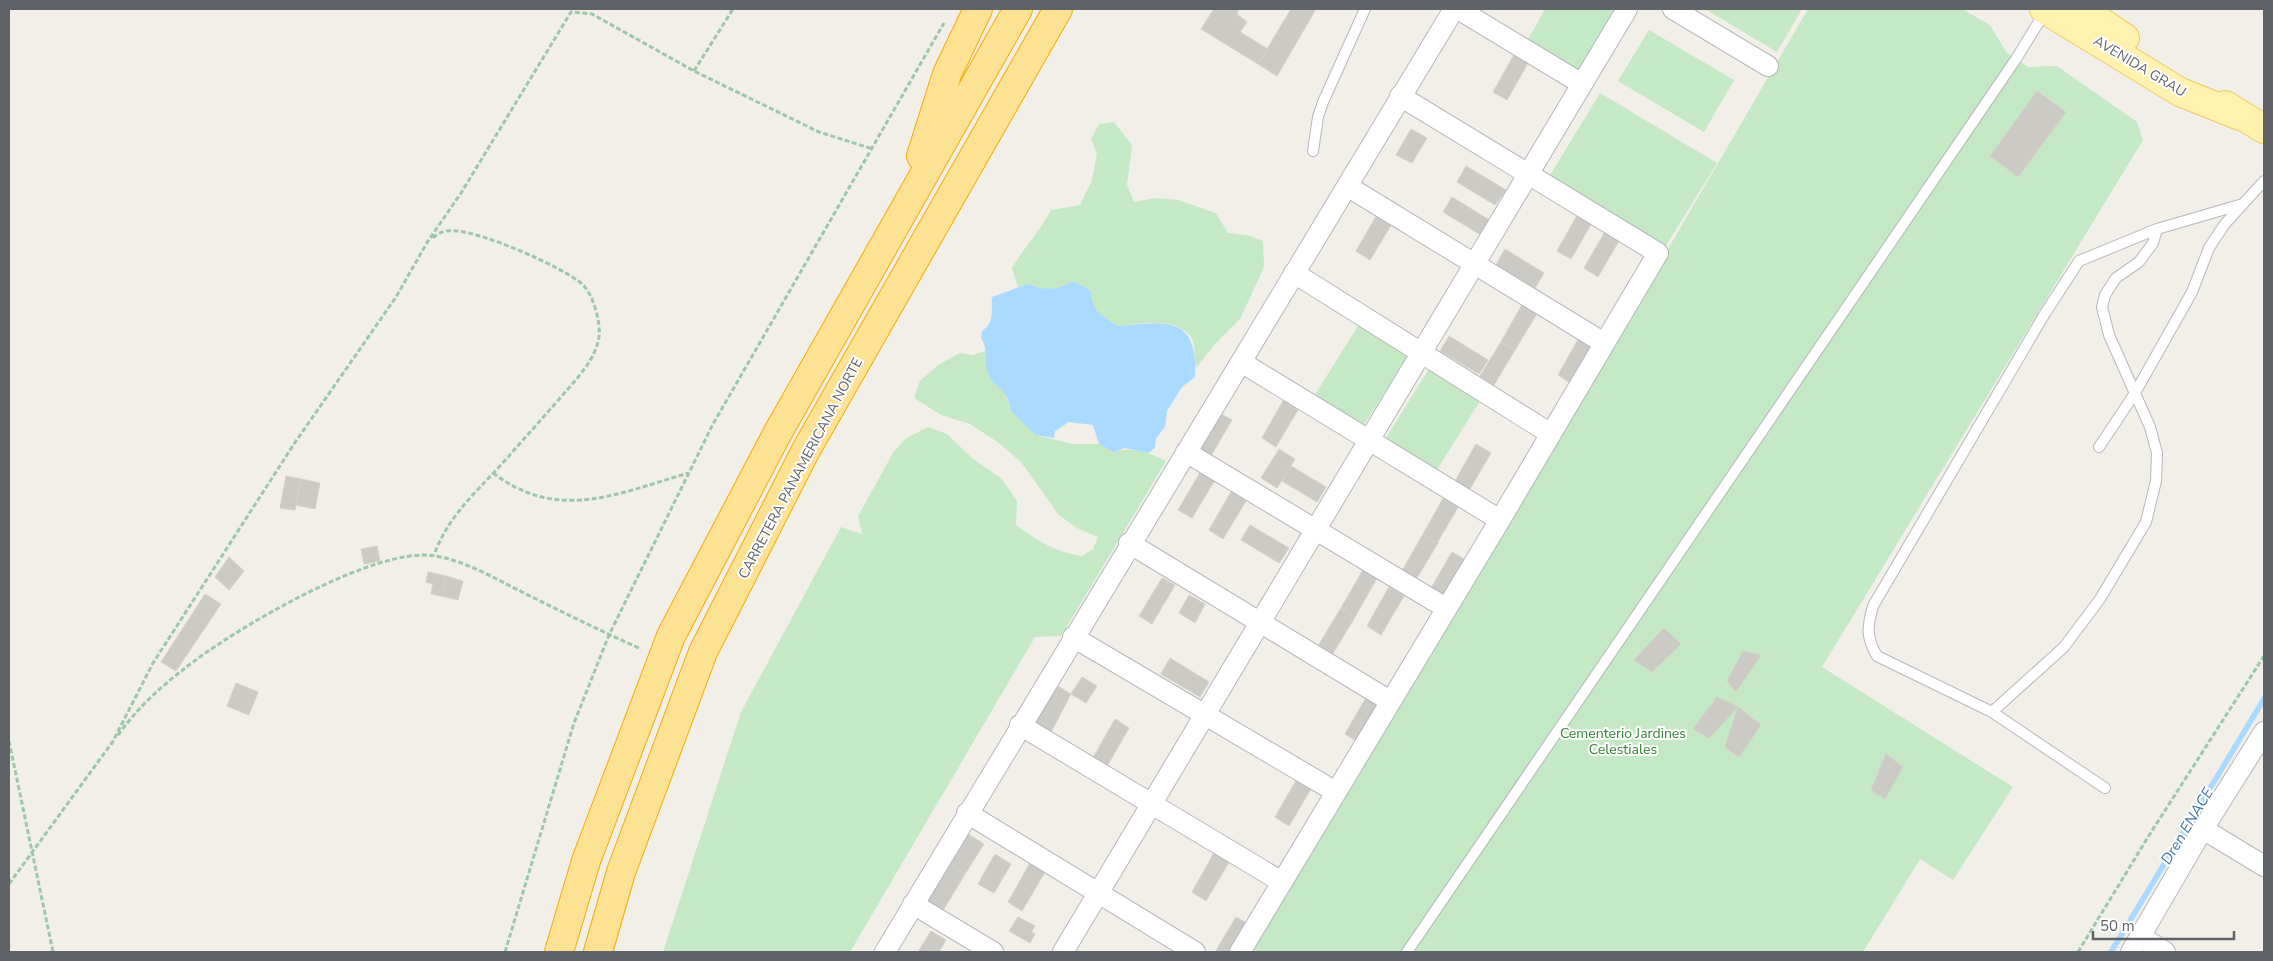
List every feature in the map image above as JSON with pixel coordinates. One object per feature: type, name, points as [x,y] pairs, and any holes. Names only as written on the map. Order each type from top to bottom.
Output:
[{"type":"highway","points":[[900,216],[947,74],[978,9]]},
{"type":"highway","points":[[559,952],[586,861],[671,636],[777,434],[1018,9]]},
{"type":"highway","name":"CARRETERA PANAMERICANA NORTE","points":[[598,952],[621,872],[703,652],[806,450],[1058,9]]},
{"type":"main road","name":"AVENIDA GRAU","points":[[2045,9],[2180,92],[2240,116]]},
{"type":"main road","name":"AVENIDA GRAU","points":[[2082,9],[2240,116],[2264,129]]},
{"type":"street","points":[[884,952],[1129,543],[1241,362],[1454,9]]},
{"type":"street","points":[[1458,9],[1582,84]]},
{"type":"street","points":[[1063,952],[1627,9]]},
{"type":"street","points":[[1673,9],[1768,66]]},
{"type":"street","points":[[1240,952],[1658,253],[1400,96]]},
{"type":"street","points":[[1347,186],[1604,343]]},
{"type":"street","points":[[1294,273],[1551,434]]},
{"type":"street","points":[[1241,362],[1500,520]]},
{"type":"street","points":[[1186,452],[1446,608]]},
{"type":"street","points":[[1129,543],[1390,701]]},
{"type":"street","points":[[1073,637],[1336,792]]},
{"type":"street","points":[[1020,725],[1282,882]]},
{"type":"street","points":[[2165,952],[2136,944],[2203,829],[2264,732]]},
{"type":"street","points":[[967,813],[1195,952]]},
{"type":"street","points":[[2203,829],[2264,866]]},
{"type":"street","points":[[913,904],[993,952]]},
{"type":"lane","points":[[1313,151],[1318,117],[1323,102],[1365,9]]},
{"type":"lane","points":[[1407,952],[2010,67],[2045,9]]},
{"type":"lane","points":[[2099,447],[2135,393],[2192,292],[2209,248],[2224,224],[2264,181]]},
{"type":"lane","points":[[2105,788],[1992,712],[1877,656],[1869,642],[1868,623],[1873,606],[2044,315],[2079,261],[2157,229],[2243,204]]},
{"type":"lane","points":[[1992,712],[2064,647],[2100,599],[2146,522],[2156,481],[2157,453],[2150,427],[2109,334],[2102,307],[2105,295],[2116,278],[2139,262],[2153,243],[2157,229]]},
{"type":"path","points":[[694,71],[733,9]]},
{"type":"path","points":[[111,745],[159,655],[294,444],[396,298],[428,241],[462,193],[571,12],[592,14],[694,71],[819,132],[873,149]]},
{"type":"path","points":[[505,952],[574,723],[609,635],[713,424],[873,149],[947,17]]},
{"type":"path","points":[[428,241],[440,232],[456,230],[476,234],[515,249],[583,285],[600,322],[599,337],[593,357],[493,473],[453,516],[442,533],[434,555]]},
{"type":"path","points":[[493,473],[512,488],[535,497],[572,502],[602,497],[689,473]]},
{"type":"path","points":[[9,884],[134,712],[184,668],[247,627],[319,586],[389,559],[434,555],[466,564],[622,640]]},
{"type":"path","points":[[2078,952],[2148,837],[2264,656]]},
{"type":"path","points":[[9,741],[53,952]]},
{"type":"green space","points":[[1545,9],[1616,9],[1578,74],[1526,43]]},
{"type":"green space","points":[[1705,9],[1802,9],[1777,52]]},
{"type":"green space","name":"Cementerio Jardines Celestiales","points":[[1808,9],[1962,9],[1990,25],[2006,52],[2028,67],[2057,66],[2137,122],[2143,140],[1822,667],[2013,787],[1953,880],[1920,859],[1863,952],[1250,952],[1640,297]]},
{"type":"green space","points":[[1649,30],[1734,80],[1704,132],[1618,81]]},
{"type":"green space","points":[[1600,93],[1717,163],[1666,246],[1549,177]]},
{"type":"green space","points":[[1114,122],[1132,145],[1127,185],[1134,202],[1156,198],[1178,200],[1216,213],[1228,233],[1247,235],[1263,241],[1264,267],[1240,319],[1216,343],[1196,368],[1193,340],[1184,330],[1176,326],[1146,323],[1117,326],[1095,309],[1091,291],[1073,281],[1051,288],[1040,288],[1028,284],[1018,287],[1012,268],[1051,210],[1080,205],[1092,180],[1097,154],[1091,139],[1099,124]]},
{"type":"green space","points":[[1361,321],[1410,352],[1362,428],[1313,398]]},
{"type":"green space","points":[[985,351],[986,367],[991,379],[1004,389],[1010,410],[1035,435],[1073,444],[1099,444],[1114,452],[1121,450],[1140,451],[1166,461],[1061,636],[1035,637],[850,952],[663,952],[741,712],[841,527],[862,534],[858,516],[893,453],[905,439],[928,427],[947,434],[972,458],[1002,479],[1017,501],[1016,525],[1039,541],[1063,552],[1082,556],[1093,549],[1098,537],[1077,528],[1059,515],[1021,462],[999,443],[970,424],[941,415],[914,398],[920,381],[938,365],[960,353],[972,355]]},
{"type":"green space","points":[[1432,364],[1483,396],[1435,473],[1384,441]]},
{"type":"water","points":[[1073,281],[1091,291],[1095,308],[1117,326],[1150,323],[1175,326],[1185,332],[1191,342],[1195,357],[1195,377],[1182,387],[1167,411],[1165,427],[1156,438],[1155,448],[1148,453],[1125,448],[1114,452],[1099,444],[1093,425],[1069,422],[1055,431],[1054,438],[1035,435],[1010,410],[1004,392],[994,383],[988,373],[985,347],[981,338],[982,331],[991,320],[992,297],[1028,284],[1040,288],[1051,288]]},
{"type":"building","points":[[1214,9],[1239,9],[1237,14],[1247,22],[1240,32],[1268,49],[1258,64],[1201,29]]},
{"type":"building","points":[[1291,9],[1316,9],[1277,76],[1258,64]]},
{"type":"building","points":[[1514,55],[1528,63],[1507,100],[1493,92]]},
{"type":"building","points":[[2037,91],[2066,112],[2018,177],[1990,156]]},
{"type":"building","points":[[1411,129],[1427,138],[1412,163],[1396,155]]},
{"type":"building","points":[[1466,166],[1506,190],[1495,205],[1457,182]]},
{"type":"building","points":[[1452,197],[1491,221],[1481,235],[1443,212]]},
{"type":"building","points":[[1579,212],[1593,221],[1571,259],[1557,251]]},
{"type":"building","points":[[1378,213],[1393,222],[1370,260],[1356,251]]},
{"type":"building","points":[[1606,230],[1620,239],[1598,277],[1584,268]]},
{"type":"building","points":[[1505,249],[1544,273],[1535,288],[1496,265]]},
{"type":"building","points":[[1523,303],[1538,312],[1515,350],[1501,342]]},
{"type":"building","points":[[1449,336],[1488,360],[1479,374],[1440,351]]},
{"type":"building","points":[[1580,336],[1594,345],[1572,384],[1558,375]]},
{"type":"building","points":[[1501,342],[1515,350],[1494,385],[1480,376]]},
{"type":"building","points":[[1284,399],[1299,408],[1276,447],[1262,438]]},
{"type":"building","points":[[1217,412],[1232,420],[1209,459],[1195,450]]},
{"type":"building","points":[[1476,444],[1491,453],[1468,492],[1454,483]]},
{"type":"building","points":[[1279,449],[1295,459],[1277,488],[1261,478]]},
{"type":"building","points":[[1291,466],[1326,487],[1317,502],[1282,481]]},
{"type":"building","points":[[1201,471],[1215,480],[1192,518],[1178,510]]},
{"type":"building","points":[[286,476],[301,479],[295,510],[280,508]]},
{"type":"building","points":[[301,479],[320,483],[315,509],[296,505]]},
{"type":"building","points":[[1231,492],[1246,501],[1223,539],[1209,530]]},
{"type":"building","points":[[1445,495],[1460,504],[1437,543],[1423,534]]},
{"type":"building","points":[[1250,525],[1289,548],[1279,563],[1241,540]]},
{"type":"building","points":[[1423,534],[1438,543],[1415,581],[1401,573]]},
{"type":"building","points":[[377,546],[380,561],[364,564],[361,549]]},
{"type":"building","points":[[1452,552],[1466,560],[1444,599],[1430,590]]},
{"type":"building","points":[[229,557],[244,571],[229,590],[215,577]]},
{"type":"building","points":[[1363,570],[1377,578],[1355,617],[1341,608]]},
{"type":"building","points":[[428,572],[446,576],[441,596],[431,594],[433,584],[426,582]]},
{"type":"building","points":[[446,576],[463,581],[458,600],[441,596]]},
{"type":"building","points":[[1162,578],[1175,585],[1152,624],[1139,616]]},
{"type":"building","points":[[1389,587],[1404,596],[1381,635],[1367,626]]},
{"type":"building","points":[[205,594],[221,604],[176,671],[161,662]]},
{"type":"building","points":[[1189,595],[1205,604],[1195,623],[1179,613]]},
{"type":"building","points":[[1341,608],[1355,617],[1332,655],[1318,646]]},
{"type":"building","points":[[1664,628],[1681,644],[1652,672],[1634,660]]},
{"type":"building","points":[[1743,651],[1761,655],[1736,692],[1727,681]]},
{"type":"building","points":[[1170,658],[1209,682],[1200,697],[1161,674]]},
{"type":"building","points":[[1082,677],[1097,686],[1086,703],[1071,694]]},
{"type":"building","points":[[236,683],[258,692],[249,715],[227,706]]},
{"type":"building","points":[[1056,685],[1071,694],[1051,732],[1034,722]]},
{"type":"building","points":[[1367,696],[1381,705],[1359,743],[1345,734]]},
{"type":"building","points":[[1717,697],[1738,707],[1709,738],[1693,729]]},
{"type":"building","points":[[1738,707],[1761,725],[1739,757],[1725,747]]},
{"type":"building","points":[[1115,719],[1129,728],[1107,766],[1093,758]]},
{"type":"building","points":[[1886,754],[1903,767],[1885,799],[1871,790]]},
{"type":"building","points":[[1297,779],[1312,787],[1289,826],[1275,817]]},
{"type":"building","points":[[968,834],[984,844],[965,874],[949,864]]},
{"type":"building","points":[[1214,853],[1229,862],[1206,901],[1192,892]]},
{"type":"building","points":[[995,854],[1011,864],[994,893],[978,884]]},
{"type":"building","points":[[1030,863],[1045,872],[1022,911],[1008,902]]},
{"type":"building","points":[[949,864],[965,874],[942,912],[926,902]]},
{"type":"building","points":[[1018,917],[1035,926],[1031,932],[1035,934],[1030,943],[1009,931]]},
{"type":"building","points":[[1236,917],[1250,925],[1234,952],[1215,952]]},
{"type":"building","points":[[931,931],[946,940],[939,952],[918,952]]},
{"type":"waterway","name":"Dren ENACE","points":[[2111,952],[2264,699]]}]
